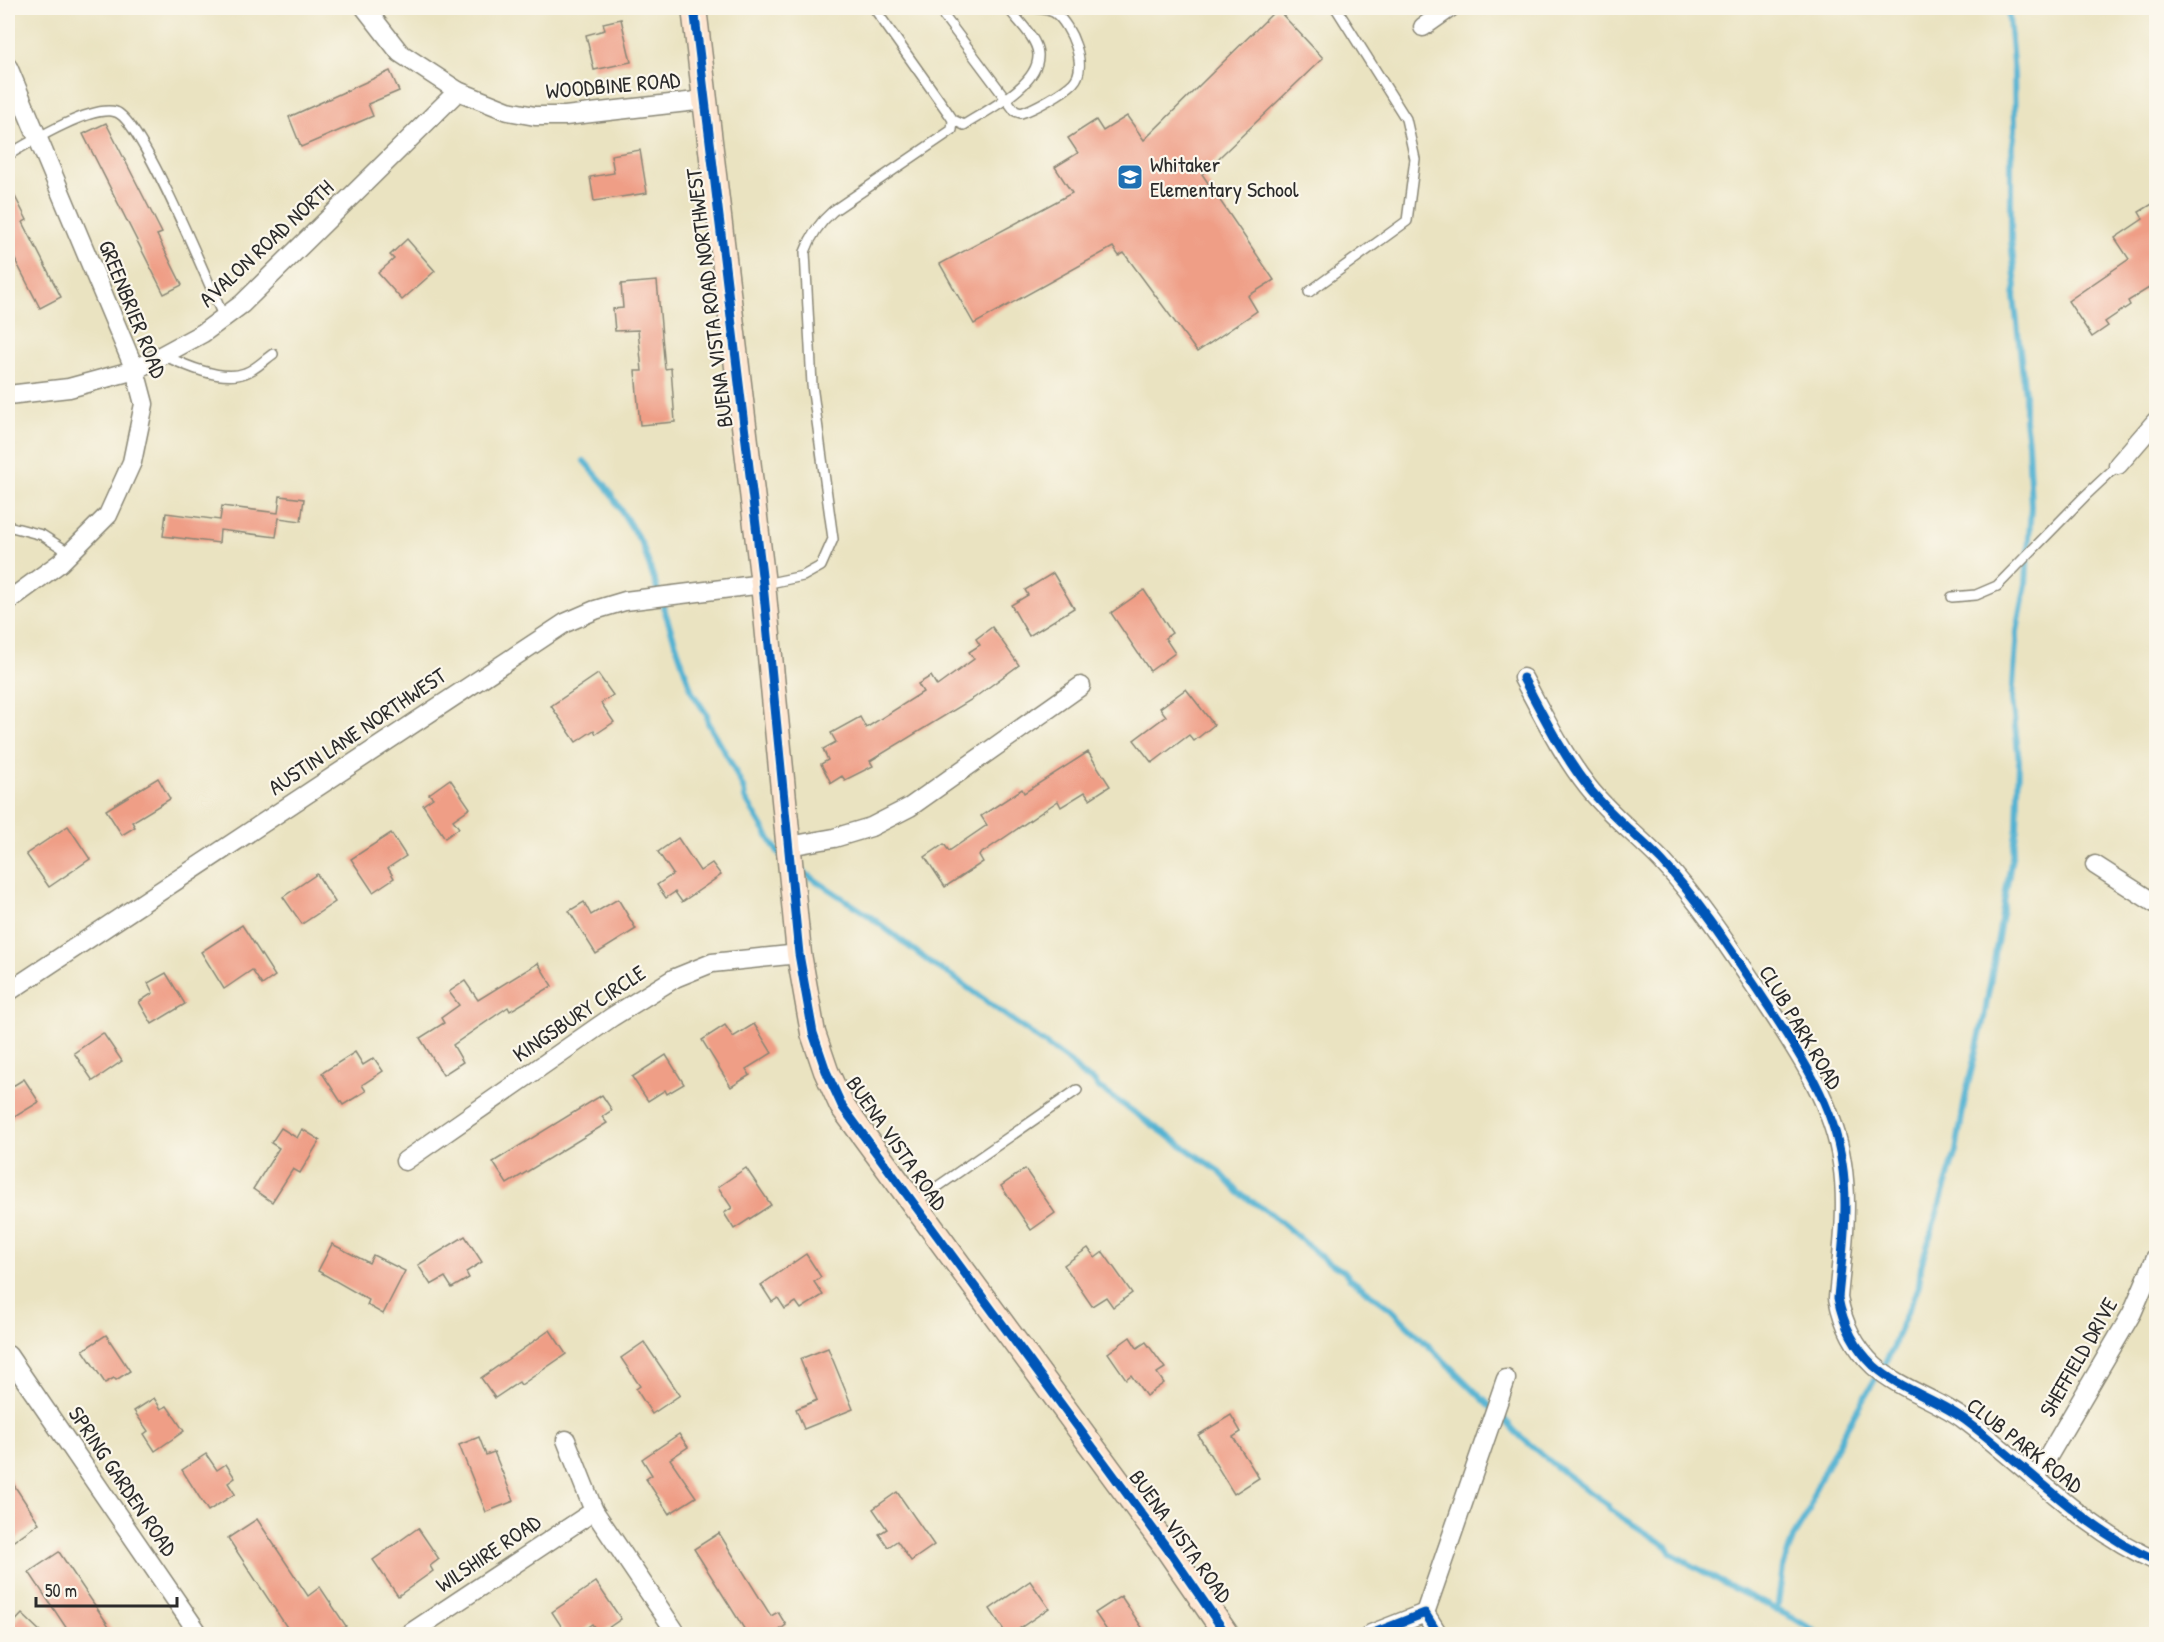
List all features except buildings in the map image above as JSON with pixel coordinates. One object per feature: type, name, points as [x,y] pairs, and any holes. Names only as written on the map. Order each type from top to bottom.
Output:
[{"type":"street","name":"WOODBINE ROAD","points":[[364,8],[400,53],[458,91],[508,111],[535,116],[565,116],[705,100]]},
{"type":"street","name":"BUENA VISTA ROAD NORTHWEST","points":[[694,8],[763,584]]},
{"type":"street","points":[[1423,27],[1450,8]]},
{"type":"street","name":"GREENBRIER ROAD","points":[[8,67],[135,370],[144,404],[132,462],[108,515],[60,563],[8,601]]},
{"type":"street","name":"AVALON ROAD NORTH","points":[[8,395],[69,388],[135,370],[203,333],[242,304],[458,91]]},
{"type":"street","points":[[2118,465],[2157,421]]},
{"type":"street","name":"BUENA VISTA ROAD","points":[[763,584],[799,954],[813,1033],[825,1071],[842,1106],[1169,1551],[1226,1635]]},
{"type":"street","name":"AUSTIN LANE NORTHWEST","points":[[8,992],[565,623],[595,610],[625,601],[763,584]]},
{"type":"street","name":"CLUB PARK ROAD","points":[[1523,678],[1564,751],[1588,786],[1610,812],[1661,860],[1689,892],[1725,941],[1792,1041],[1817,1087],[1830,1119],[1842,1160],[1846,1194],[1838,1298],[1841,1315],[1862,1353],[1874,1366],[1894,1381],[1963,1418],[2035,1479],[2109,1536],[2157,1561]]},
{"type":"street","points":[[789,846],[834,838],[871,827],[910,807],[1081,686]]},
{"type":"street","points":[[2095,865],[2157,904]]},
{"type":"street","name":"KINGSBURY CIRCLE","points":[[405,1161],[612,1017],[675,978],[712,963],[799,954]]},
{"type":"street","name":"SHEFFIELD DRIVE","points":[[2035,1479],[2132,1313],[2157,1257]]},
{"type":"street","name":"SPRING GARDEN ROAD","points":[[8,1355],[199,1635]]},
{"type":"street","points":[[1371,1635],[1425,1613],[1506,1379]]},
{"type":"street","points":[[566,1440],[594,1511],[677,1635]]},
{"type":"street","name":"WILSHIRE ROAD","points":[[409,1635],[594,1511]]},
{"type":"street","points":[[1425,1613],[1438,1635]]},
{"type":"lane","points":[[874,8],[952,120],[964,125],[1023,86],[1035,70],[1038,53],[1032,39],[1008,8]]},
{"type":"lane","points":[[938,8],[1015,111],[1021,113],[1031,110],[1074,82],[1080,69],[1074,38],[1055,13],[1037,8]]},
{"type":"lane","points":[[1309,292],[1407,220],[1415,159],[1406,119],[1336,8]]},
{"type":"lane","points":[[8,156],[37,138],[97,112],[104,110],[119,112],[132,125],[151,158],[224,318]]},
{"type":"lane","points":[[763,584],[803,576],[821,566],[833,540],[812,386],[805,252],[811,235],[821,221],[833,211],[952,130],[952,120]]},
{"type":"lane","points":[[163,355],[190,368],[229,375],[245,374],[273,354]]},
{"type":"lane","points":[[1952,597],[1976,596],[1997,586],[2118,465]]},
{"type":"lane","points":[[8,526],[42,535],[70,553]]},
{"type":"lane","points":[[914,1203],[1077,1090]]},
{"type":"waterway","points":[[1777,1611],[1783,1567],[1793,1538],[1810,1510],[1814,1491],[1843,1434],[1894,1347],[1919,1285],[1921,1266],[1956,1151],[1966,1093],[1984,1018],[2017,828],[2019,761],[2012,699],[2017,631],[2026,584],[2031,506],[2025,395],[2014,296],[2016,286],[2011,240],[2011,158],[2015,130],[2014,74],[2008,8]]},
{"type":"waterway","points":[[584,461],[606,486],[642,544],[692,692],[707,715],[708,723],[729,759],[744,790],[745,798],[782,856]]},
{"type":"waterway","points":[[797,868],[868,915],[932,964],[952,976],[1071,1063],[1082,1075],[1094,1081],[1098,1087],[1220,1172],[1239,1193],[1270,1213],[1325,1260],[1345,1272],[1350,1279],[1390,1308],[1516,1432],[1562,1471],[1607,1504],[1611,1510],[1668,1547],[1671,1553],[1819,1634]]},
{"type":"cycle path","points":[[694,8],[763,584],[799,954],[813,1033],[826,1071],[842,1106],[1169,1551],[1226,1634]]},
{"type":"cycle path","points":[[1523,678],[1561,748],[1588,787],[1605,807],[1662,861],[1689,892],[1785,1032],[1821,1094],[1837,1139],[1844,1180],[1844,1230],[1838,1298],[1843,1317],[1861,1351],[1874,1366],[1885,1374],[1965,1420],[2080,1515],[2129,1548],[2156,1561]]},
{"type":"cycle path","points":[[1371,1634],[1425,1613],[1438,1634]]},
{"type":"place","name":"Whitaker Elementary School","points":[[1130,177]]}]
